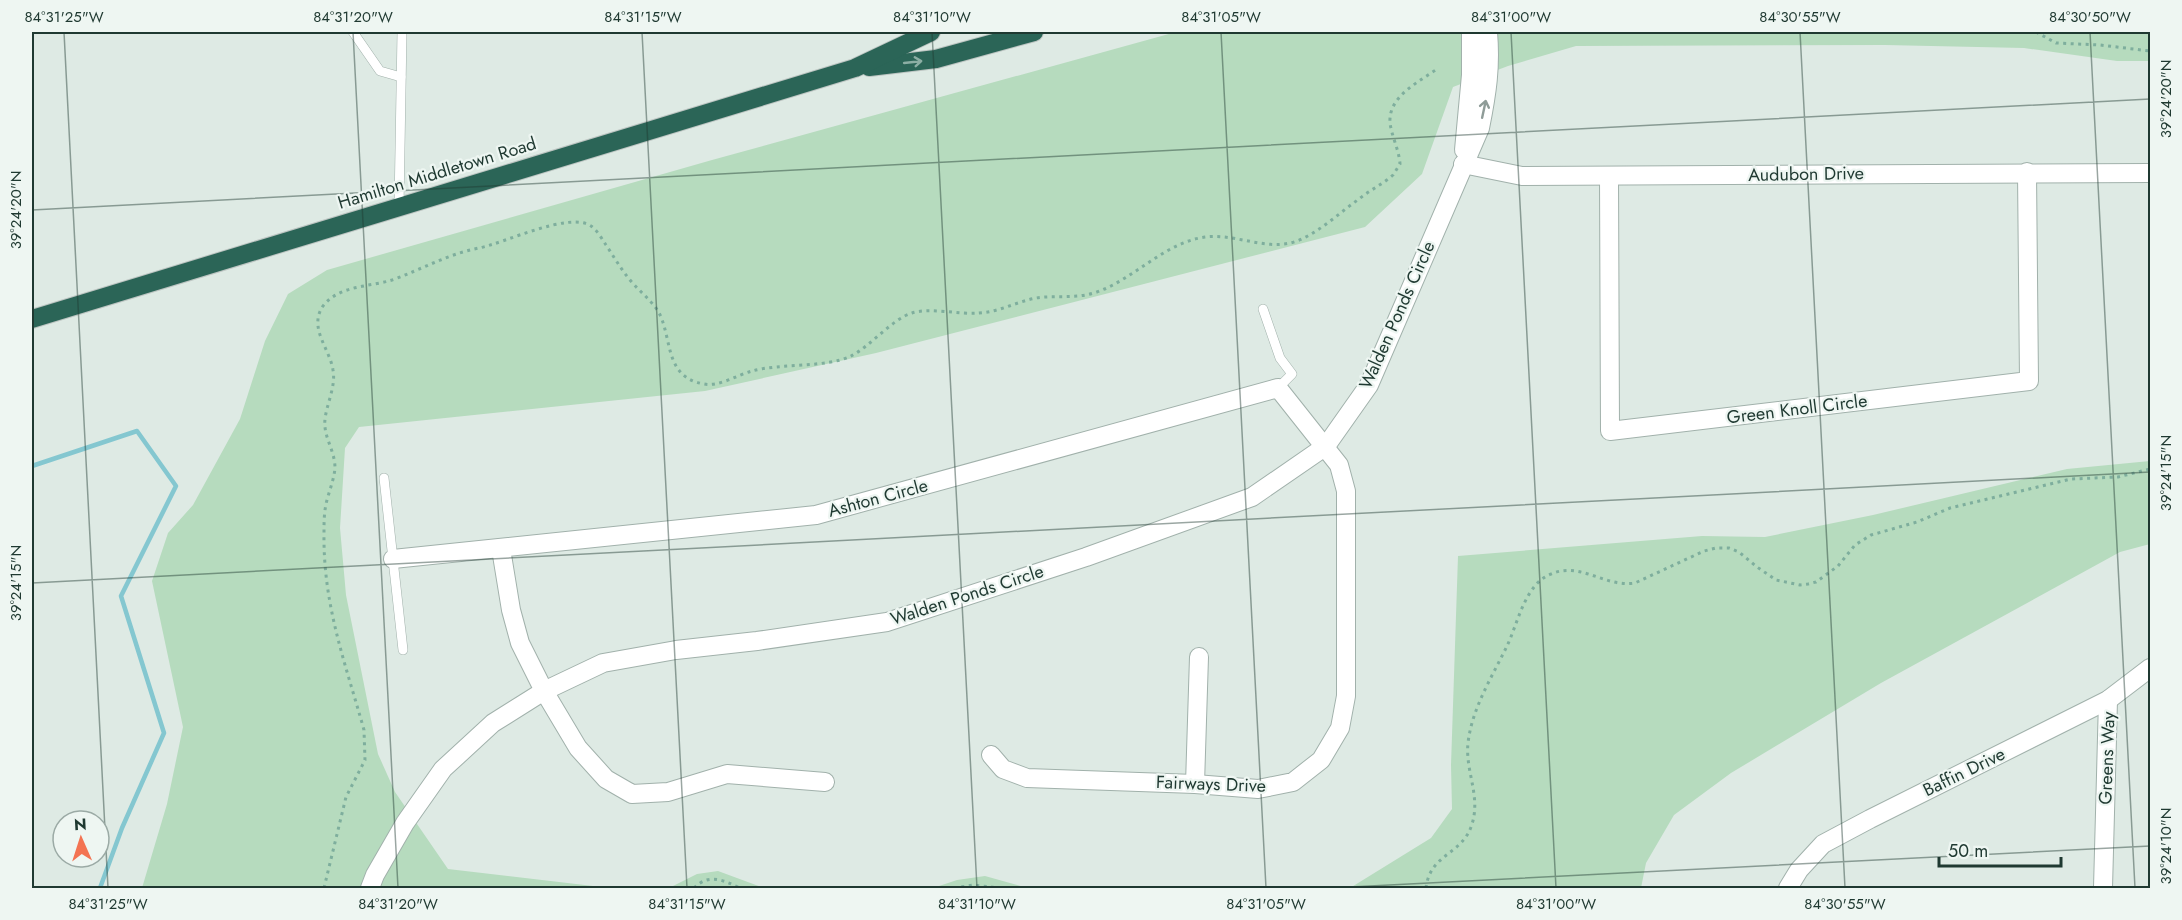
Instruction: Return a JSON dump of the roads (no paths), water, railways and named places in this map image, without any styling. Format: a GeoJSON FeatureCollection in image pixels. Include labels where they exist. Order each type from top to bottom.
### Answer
{"type":"FeatureCollection","features":[{"type":"Feature","properties":{"kind":"highway","name":"Hamilton Middletown Road"},"geometry":{"type":"LineString","coordinates":[[32,319],[855,68],[931,32]]}},
{"type":"Feature","properties":{"kind":"highway","name":"Hamilton Middletown Road"},"geometry":{"type":"LineString","coordinates":[[855,68],[936,59],[1034,32]]}},
{"type":"Feature","properties":{"kind":"street","name":"Walden Ponds Circle"},"geometry":{"type":"LineString","coordinates":[[1463,164],[1471,75],[1471,32]]}},
{"type":"Feature","properties":{"kind":"street","name":"Walden Ponds Circle"},"geometry":{"type":"LineString","coordinates":[[370,888],[405,823],[442,769],[493,723],[544,691],[603,663],[676,650],[887,622],[1086,557],[1252,497],[1326,446],[1369,385],[1480,128],[1487,94],[1490,61],[1488,32]]}},
{"type":"Feature","properties":{"kind":"street","name":"Audubon Drive"},"geometry":{"type":"LineString","coordinates":[[1463,164],[1522,176],[2151,173]]}},
{"type":"Feature","properties":{"kind":"street","name":"Green Knoll Circle"},"geometry":{"type":"LineString","coordinates":[[1609,176],[1610,431],[2029,381],[2027,172]]}},
{"type":"Feature","properties":{"kind":"street"},"geometry":{"type":"LineString","coordinates":[[1278,388],[1326,446]]}},
{"type":"Feature","properties":{"kind":"street","name":"Ashton Circle"},"geometry":{"type":"LineString","coordinates":[[393,559],[816,515],[1278,388]]}},
{"type":"Feature","properties":{"kind":"street","name":"Fairways Drive"},"geometry":{"type":"LineString","coordinates":[[991,755],[1003,769],[1027,778],[1195,784],[1258,789],[1293,782],[1321,759],[1341,728],[1346,696],[1346,491],[1339,465],[1326,446]]}},
{"type":"Feature","properties":{"kind":"street"},"geometry":{"type":"LineString","coordinates":[[501,549],[520,643],[544,691],[578,748],[606,779],[632,794],[668,792],[728,774],[825,782]]}},
{"type":"Feature","properties":{"kind":"street"},"geometry":{"type":"LineString","coordinates":[[1195,784],[1199,657]]}},
{"type":"Feature","properties":{"kind":"street","name":"Baffin Drive"},"geometry":{"type":"LineString","coordinates":[[1788,888],[1799,870],[1823,844],[2108,700],[2151,668]]}},
{"type":"Feature","properties":{"kind":"street","name":"Greens Way"},"geometry":{"type":"LineString","coordinates":[[2103,888],[2108,700]]}},
{"type":"Feature","properties":{"kind":"lane"},"geometry":{"type":"LineString","coordinates":[[353,32],[380,71],[401,77]]}},
{"type":"Feature","properties":{"kind":"lane"},"geometry":{"type":"LineString","coordinates":[[399,206],[402,32]]}},
{"type":"Feature","properties":{"kind":"lane"},"geometry":{"type":"LineString","coordinates":[[1263,309],[1280,358],[1292,374],[1278,388]]}},
{"type":"Feature","properties":{"kind":"lane"},"geometry":{"type":"LineString","coordinates":[[384,478],[402,650]]}},
{"type":"Feature","properties":{"kind":"waterway"},"geometry":{"type":"LineString","coordinates":[[32,466],[137,431],[176,486],[121,596],[164,733],[122,828],[100,888]]}}]}
